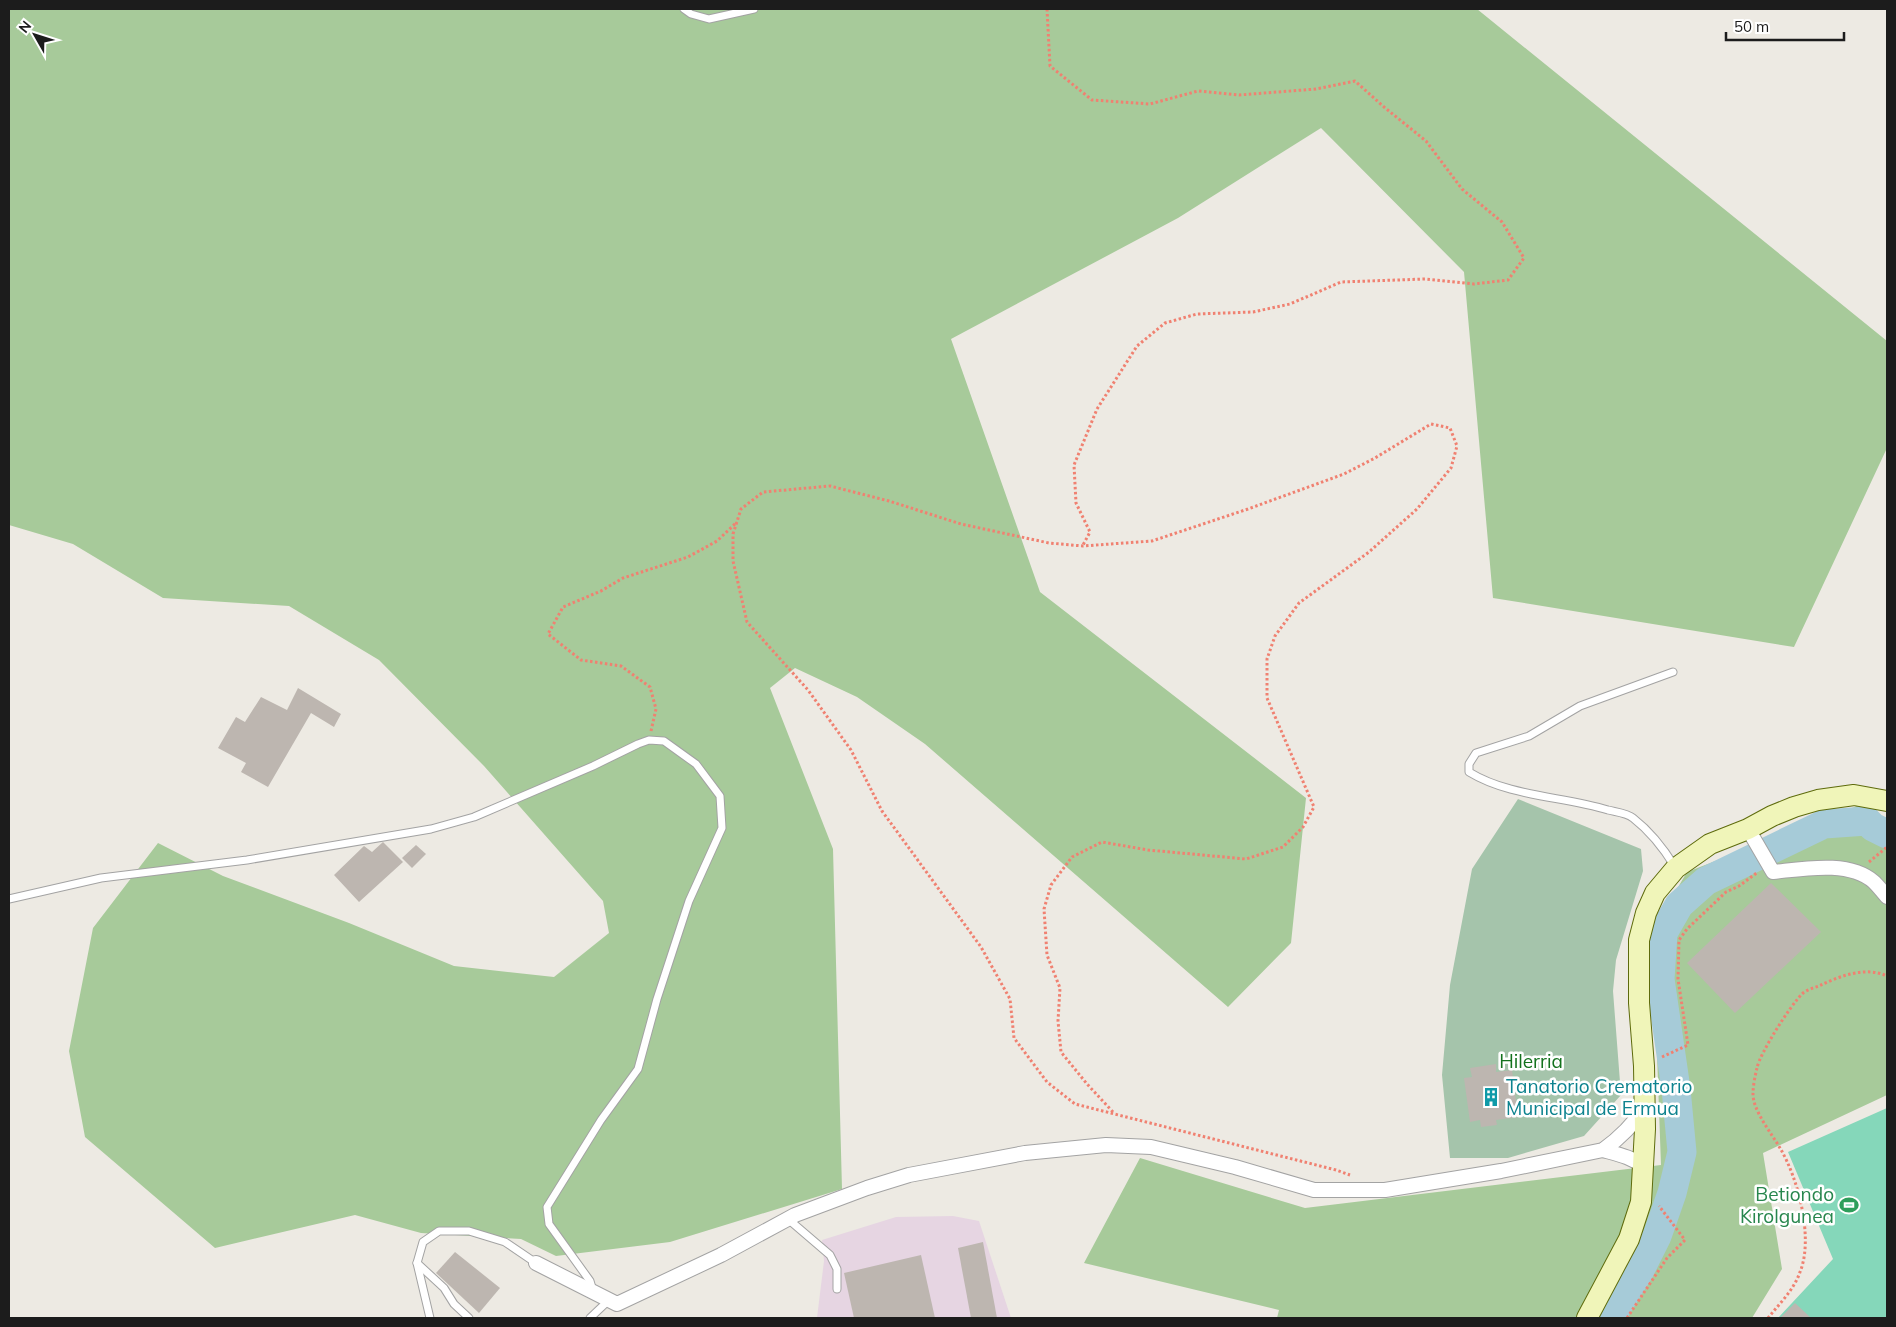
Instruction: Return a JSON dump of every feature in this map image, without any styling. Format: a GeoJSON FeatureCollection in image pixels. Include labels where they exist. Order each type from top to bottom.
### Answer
{"type":"FeatureCollection","features":[{"type":"Feature","properties":{"kind":"main road"},"geometry":{"type":"LineString","coordinates":[[1587,1318],[1632,1232],[1641,1202],[1644,1168],[1645,1108],[1639,1003],[1639,940],[1646,913],[1655,893],[1676,868],[1710,844],[1752,836],[1772,816],[1818,800],[1854,795],[1887,801]]}},
{"type":"Feature","properties":{"kind":"street"},"geometry":{"type":"LineString","coordinates":[[1752,836],[1773,872],[1819,868],[1840,869],[1864,875],[1874,882],[1887,897]]}},
{"type":"Feature","properties":{"kind":"street"},"geometry":{"type":"LineString","coordinates":[[536,1263],[617,1304],[721,1255],[788,1219],[867,1188],[910,1176],[1024,1153],[1097,1146],[1151,1146],[1235,1167],[1314,1190],[1385,1190],[1501,1172],[1602,1150],[1632,1126],[1645,1108]]}},
{"type":"Feature","properties":{"kind":"street"},"geometry":{"type":"LineString","coordinates":[[1602,1150],[1628,1157],[1644,1168]]}},
{"type":"Feature","properties":{"kind":"lane"},"geometry":{"type":"LineString","coordinates":[[684,9],[691,14],[709,20],[754,9]]}},
{"type":"Feature","properties":{"kind":"lane"},"geometry":{"type":"LineString","coordinates":[[1673,672],[1580,706],[1529,736],[1476,754],[1469,764],[1469,772],[1481,780],[1522,791],[1587,803],[1632,817],[1662,846],[1676,868]]}},
{"type":"Feature","properties":{"kind":"lane"},"geometry":{"type":"LineString","coordinates":[[9,899],[101,878],[247,860],[431,829],[474,817],[593,766],[638,744],[649,740],[664,741],[696,764],[720,796],[722,828],[689,901],[657,999],[638,1069],[601,1120],[547,1207],[549,1224],[590,1281],[593,1292]]}},
{"type":"Feature","properties":{"kind":"lane"},"geometry":{"type":"LineString","coordinates":[[788,1219],[830,1255],[837,1269],[837,1289]]}},
{"type":"Feature","properties":{"kind":"lane"},"geometry":{"type":"LineString","coordinates":[[430,1318],[417,1264],[423,1242],[439,1231],[469,1231],[505,1242],[536,1263]]}},
{"type":"Feature","properties":{"kind":"lane"},"geometry":{"type":"LineString","coordinates":[[417,1264],[444,1288],[454,1304],[469,1318]]}},
{"type":"Feature","properties":{"kind":"lane"},"geometry":{"type":"LineString","coordinates":[[590,1318],[609,1300]]}},
{"type":"Feature","properties":{"kind":"path"},"geometry":{"type":"LineString","coordinates":[[1047,9],[1050,66],[1092,100],[1150,104],[1198,91],[1239,95],[1316,89],[1355,81],[1384,108],[1426,142],[1462,189],[1502,222],[1524,258],[1508,280],[1474,284],[1425,279],[1341,282],[1290,304],[1253,312],[1197,314],[1165,323],[1137,346],[1097,409],[1074,465],[1076,503],[1090,532],[1083,546]]}},
{"type":"Feature","properties":{"kind":"path"},"geometry":{"type":"LineString","coordinates":[[1113,1112],[1086,1084],[1061,1052],[1058,1021],[1060,988],[1047,955],[1044,909],[1050,885],[1072,857],[1102,842],[1148,850],[1246,859],[1283,847],[1303,827],[1314,807],[1267,698],[1267,659],[1275,636],[1299,603],[1369,552],[1417,509],[1451,468],[1457,446],[1450,428],[1431,424],[1375,458],[1344,474],[1152,541],[1083,546],[1049,544],[961,524],[889,501],[830,486],[763,492],[741,509],[733,534],[733,562],[747,622],[808,690],[819,705],[851,750],[882,811],[981,947],[1010,999],[1014,1038],[1047,1082],[1075,1104],[1113,1112],[1336,1170],[1352,1177]]}},
{"type":"Feature","properties":{"kind":"path"},"geometry":{"type":"LineString","coordinates":[[649,740],[656,709],[650,687],[620,666],[581,660],[548,634],[563,607],[601,591],[623,578],[688,557],[717,540],[738,522]]}},
{"type":"Feature","properties":{"kind":"path"},"geometry":{"type":"LineString","coordinates":[[1867,864],[1887,847]]}},
{"type":"Feature","properties":{"kind":"path"},"geometry":{"type":"LineString","coordinates":[[1662,1056],[1688,1045],[1678,979],[1679,940],[1726,892],[1739,886],[1768,864]]}},
{"type":"Feature","properties":{"kind":"path"},"geometry":{"type":"LineString","coordinates":[[1768,1318],[1791,1289],[1801,1272],[1804,1255],[1804,1229],[1801,1202],[1794,1178],[1781,1150],[1762,1118],[1753,1096],[1757,1067],[1788,1010],[1803,993],[1828,981],[1856,972],[1878,972],[1887,976]]}},
{"type":"Feature","properties":{"kind":"path"},"geometry":{"type":"LineString","coordinates":[[1627,1318],[1667,1258],[1685,1240],[1659,1207]]}},
{"type":"Feature","properties":{"kind":"shaded area"},"geometry":{"type":"Polygon","coordinates":[[[953,1216],[979,1221],[1011,1318],[817,1318],[824,1261],[822,1240],[896,1217],[953,1216]]]}},
{"type":"Feature","properties":{"kind":"green space"},"geometry":{"type":"Polygon","coordinates":[[[9,9],[1477,9],[1887,341],[1887,448],[1794,647],[1493,598],[1464,272],[1321,128],[1178,218],[951,339],[1040,592],[1306,798],[1291,943],[1228,1007],[925,744],[857,697],[795,668],[770,688],[833,849],[842,1189],[670,1242],[556,1256],[521,1239],[421,1233],[355,1215],[215,1248],[85,1137],[69,1051],[93,928],[158,843],[223,876],[349,923],[454,966],[554,977],[609,933],[603,901],[484,766],[379,660],[289,606],[163,598],[73,544],[9,525],[9,9]]]}},
{"type":"Feature","properties":{"kind":"green space","name":"Hilerria"},"geometry":{"type":"Polygon","coordinates":[[[1518,799],[1641,849],[1643,871],[1616,960],[1613,991],[1621,1095],[1584,1136],[1508,1158],[1450,1158],[1442,1075],[1450,985],[1472,869],[1518,799]]]}},
{"type":"Feature","properties":{"kind":"green space"},"geometry":{"type":"Polygon","coordinates":[[[1857,806],[1887,820],[1887,1095],[1763,1153],[1782,1269],[1752,1318],[1277,1318],[1279,1310],[1084,1263],[1140,1158],[1305,1208],[1661,1165],[1651,933],[1687,872],[1857,806]]]}},
{"type":"Feature","properties":{"kind":"green space","name":"Betiondo Kirolgunea"},"geometry":{"type":"Polygon","coordinates":[[[1887,1108],[1887,1318],[1778,1318],[1833,1259],[1788,1152],[1887,1108]]]}},
{"type":"Feature","properties":{"kind":"building"},"geometry":{"type":"Polygon","coordinates":[[[298,688],[341,714],[334,727],[311,713],[268,787],[241,772],[246,763],[218,748],[236,717],[245,722],[261,697],[287,710],[298,688]]]}},
{"type":"Feature","properties":{"kind":"building"},"geometry":{"type":"Polygon","coordinates":[[[383,842],[403,862],[359,902],[334,875],[364,846],[372,852],[383,842]]]}},
{"type":"Feature","properties":{"kind":"building"},"geometry":{"type":"Polygon","coordinates":[[[416,845],[426,854],[412,868],[402,858],[416,845]]]}},
{"type":"Feature","properties":{"kind":"building"},"geometry":{"type":"Polygon","coordinates":[[[1771,883],[1821,932],[1735,1013],[1687,963],[1771,883]]]}},
{"type":"Feature","properties":{"kind":"building","name":"Tanatorio Crematorio Municipal de Ermua"},"geometry":{"type":"Polygon","coordinates":[[[1496,1064],[1496,1072],[1512,1070],[1518,1117],[1496,1120],[1497,1125],[1481,1127],[1480,1120],[1470,1122],[1464,1078],[1472,1077],[1470,1068],[1496,1064]]]}},
{"type":"Feature","properties":{"kind":"building"},"geometry":{"type":"Polygon","coordinates":[[[983,1242],[997,1318],[971,1318],[958,1248],[983,1242]]]}},
{"type":"Feature","properties":{"kind":"building"},"geometry":{"type":"Polygon","coordinates":[[[455,1252],[500,1288],[479,1313],[436,1273],[455,1252]]]}},
{"type":"Feature","properties":{"kind":"building"},"geometry":{"type":"Polygon","coordinates":[[[921,1255],[935,1318],[854,1318],[844,1273],[921,1255]]]}},
{"type":"Feature","properties":{"kind":"building"},"geometry":{"type":"Polygon","coordinates":[[[1795,1303],[1811,1318],[1780,1318],[1795,1303]]]}},
{"type":"Feature","properties":{"kind":"waterway"},"geometry":{"type":"LineString","coordinates":[[1610,1318],[1640,1270],[1657,1236],[1672,1193],[1682,1152],[1676,1089],[1660,979],[1663,933],[1679,905],[1706,881],[1824,824],[1867,821],[1873,827],[1887,834]]}},
{"type":"Feature","properties":{"kind":"place","name":"Tanatorio Crematorio Municipal de Ermua"},"geometry":{"type":"Point","coordinates":[1491,1097]}},
{"type":"Feature","properties":{"kind":"place","name":"Betiondo Kirolgunea"},"geometry":{"type":"Point","coordinates":[1849,1205]}}]}
